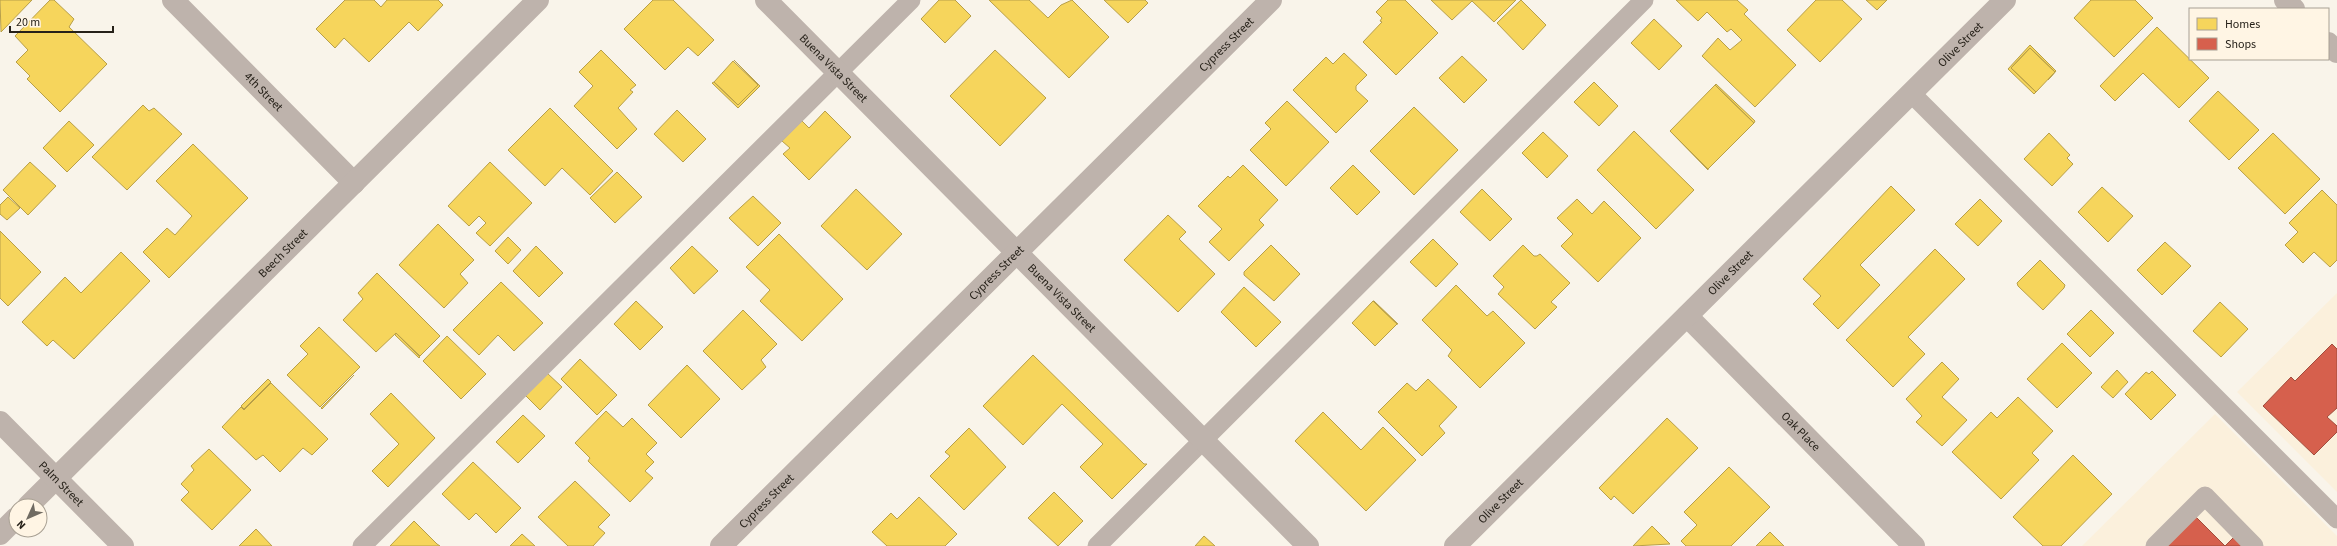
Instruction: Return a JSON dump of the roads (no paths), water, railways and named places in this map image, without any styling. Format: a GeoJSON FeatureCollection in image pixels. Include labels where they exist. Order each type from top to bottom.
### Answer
{"type":"FeatureCollection","features":[{"type":"Feature","properties":{"kind":"street","name":"4th Street"},"geometry":{"type":"LineString","coordinates":[[173,0],[354,183]]}},
{"type":"Feature","properties":{"kind":"street","name":"Beech Street"},"geometry":{"type":"LineString","coordinates":[[36,498],[538,0]]}},
{"type":"Feature","properties":{"kind":"street","name":"Buena Vista Street"},"geometry":{"type":"LineString","coordinates":[[766,0],[1308,546]]}},
{"type":"Feature","properties":{"kind":"street","name":"Cypress Street"},"geometry":{"type":"LineString","coordinates":[[721,546],[1271,0]]}},
{"type":"Feature","properties":{"kind":"street","name":"Olive Street"},"geometry":{"type":"LineString","coordinates":[[1466,542],[1687,316],[2005,0]]}},
{"type":"Feature","properties":{"kind":"street"},"geometry":{"type":"LineString","coordinates":[[2286,0],[2293,8]]}},
{"type":"Feature","properties":{"kind":"street","name":"Oak Place"},"geometry":{"type":"LineString","coordinates":[[1687,316],[1914,546]]}},
{"type":"Feature","properties":{"kind":"street","name":"Palm Street"},"geometry":{"type":"LineString","coordinates":[[0,422],[123,546]]}},
{"type":"Feature","properties":{"kind":"street"},"geometry":{"type":"LineString","coordinates":[[0,534],[8,526]]}},
{"type":"Feature","properties":{"kind":"lane"},"geometry":{"type":"LineString","coordinates":[[362,546],[911,0]]}},
{"type":"Feature","properties":{"kind":"lane"},"geometry":{"type":"LineString","coordinates":[[1096,546],[1644,0]]}},
{"type":"Feature","properties":{"kind":"lane"},"geometry":{"type":"LineString","coordinates":[[1911,93],[2337,519]]}},
{"type":"Feature","properties":{"kind":"lane"},"geometry":{"type":"LineString","coordinates":[[2155,546],[2205,496],[2254,546]]}}]}
